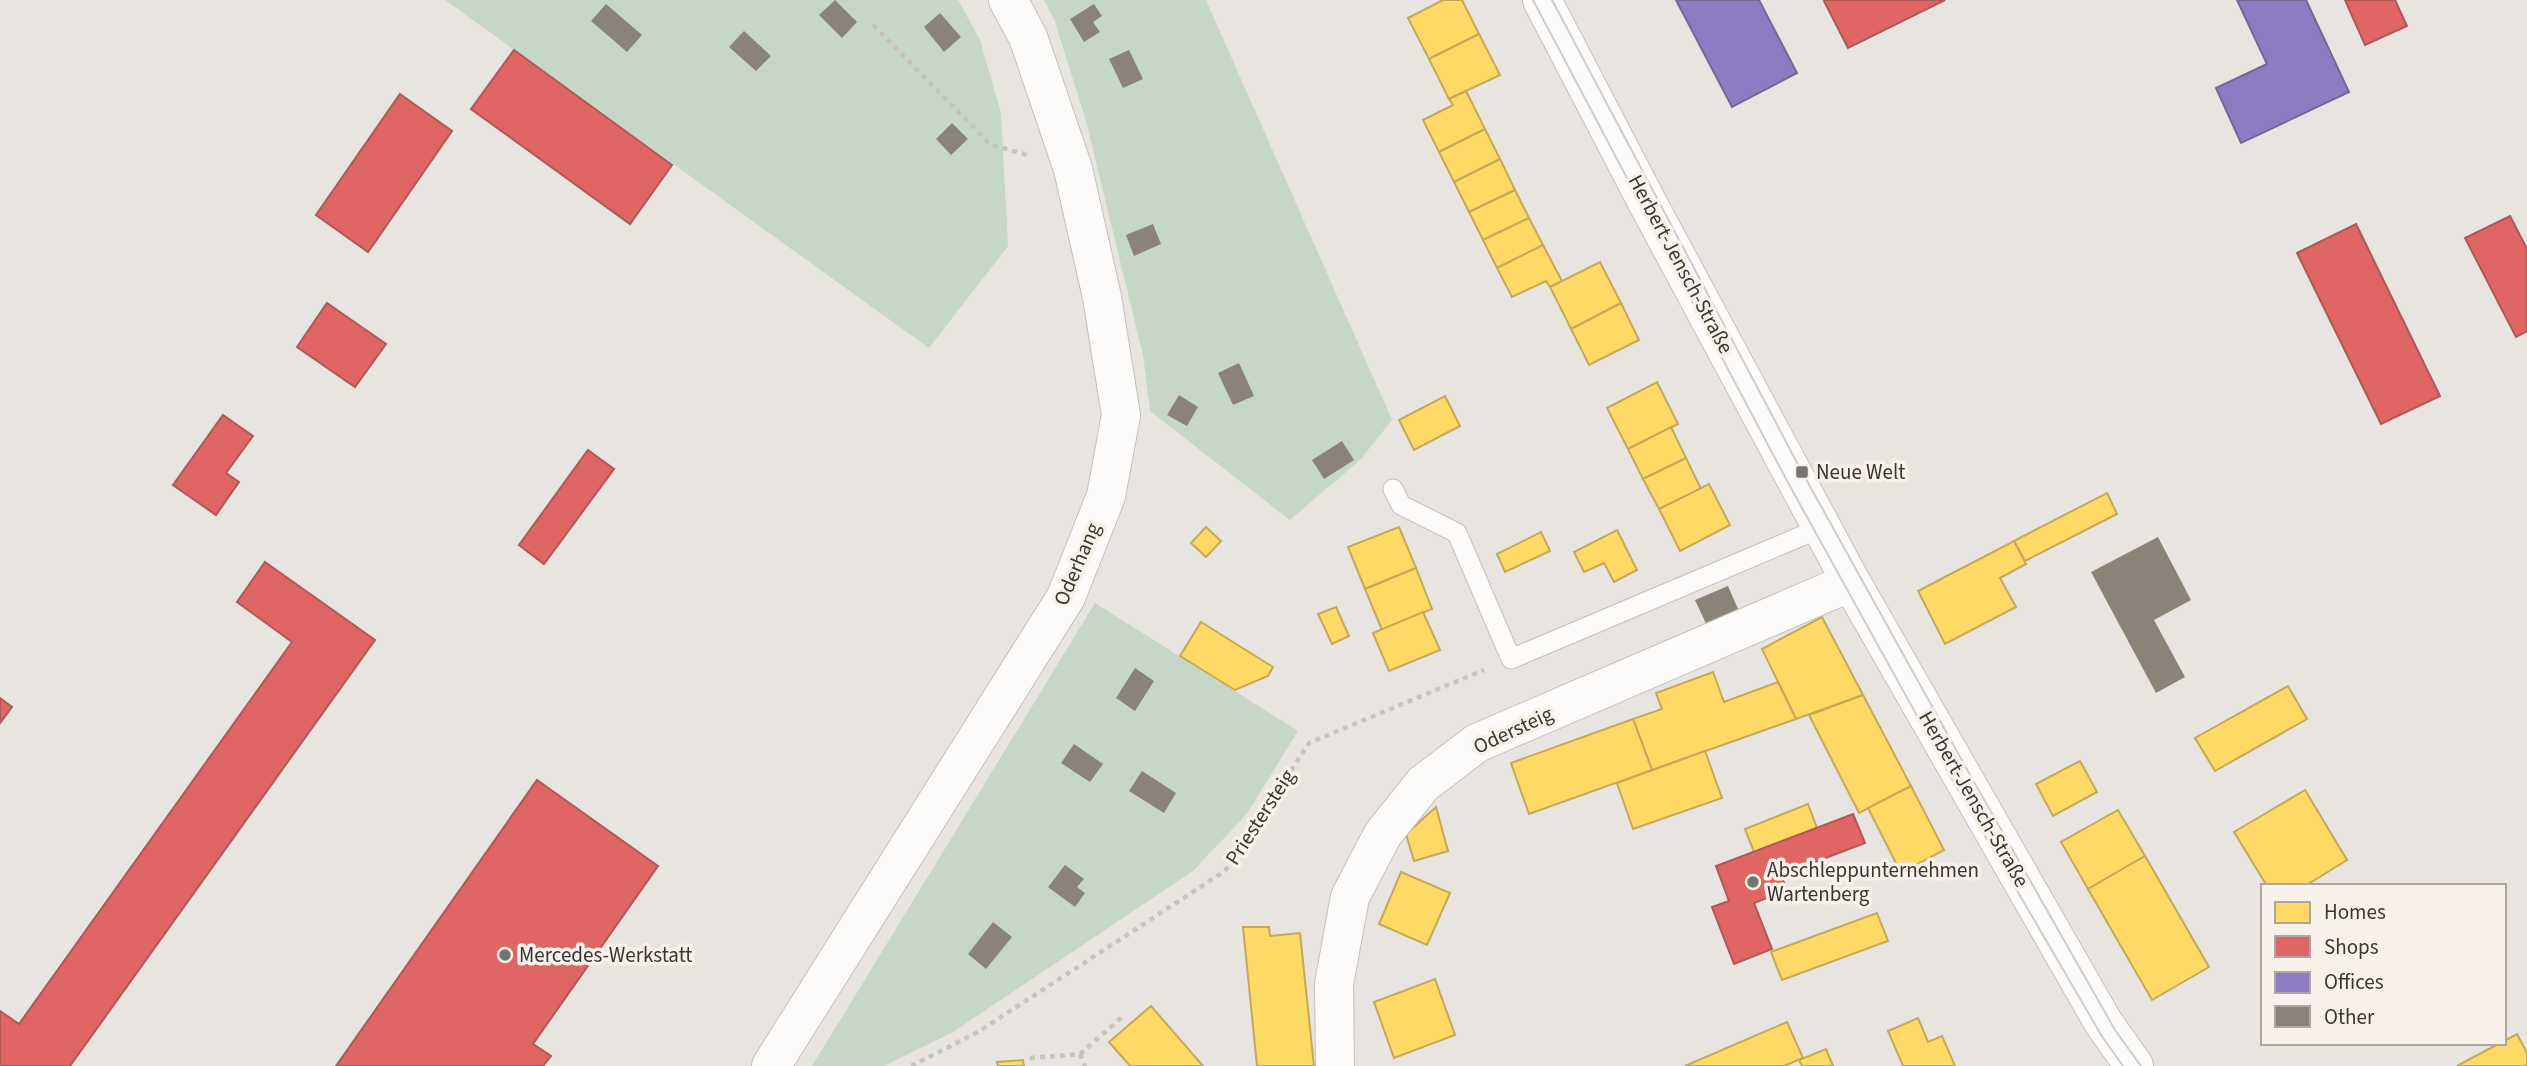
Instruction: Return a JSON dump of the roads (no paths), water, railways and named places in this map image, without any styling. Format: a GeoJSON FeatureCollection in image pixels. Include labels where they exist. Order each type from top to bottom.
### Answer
{"type":"FeatureCollection","features":[{"type":"Feature","properties":{"kind":"street","name":"Oderhang"},"geometry":{"type":"LineString","coordinates":[[771,1066],[1066,597],[1106,496],[1121,415],[1102,297],[1073,169],[1028,37],[1008,0]]}},
{"type":"Feature","properties":{"kind":"street","name":"Herbert-Jensch-Straße"},"geometry":{"type":"LineString","coordinates":[[1542,0],[1851,582],[2103,1022],[2134,1066]]}},
{"type":"Feature","properties":{"kind":"street","name":"Odersteig"},"geometry":{"type":"LineString","coordinates":[[1335,1066],[1334,984],[1350,897],[1383,834],[1423,785],[1477,743],[1851,582]]}},
{"type":"Feature","properties":{"kind":"lane"},"geometry":{"type":"LineString","coordinates":[[1393,489],[1401,505],[1457,533],[1511,659],[1823,527]]}},
{"type":"Feature","properties":{"kind":"tram line"},"geometry":{"type":"LineString","coordinates":[[1533,0],[1786,479],[1953,781],[2103,1038],[2123,1066]]}},
{"type":"Feature","properties":{"kind":"tram line"},"geometry":{"type":"LineString","coordinates":[[1552,0],[1802,472],[2115,1030],[2141,1066]]}},
{"type":"Feature","properties":{"kind":"place","name":"Neue Welt"},"geometry":{"type":"Point","coordinates":[1802,472]}},
{"type":"Feature","properties":{"kind":"place","name":"Abschleppunternehmen Wartenberg"},"geometry":{"type":"Point","coordinates":[1753,882]}},
{"type":"Feature","properties":{"kind":"place","name":"Mercedes-Werkstatt"},"geometry":{"type":"Point","coordinates":[505,955]}}]}
